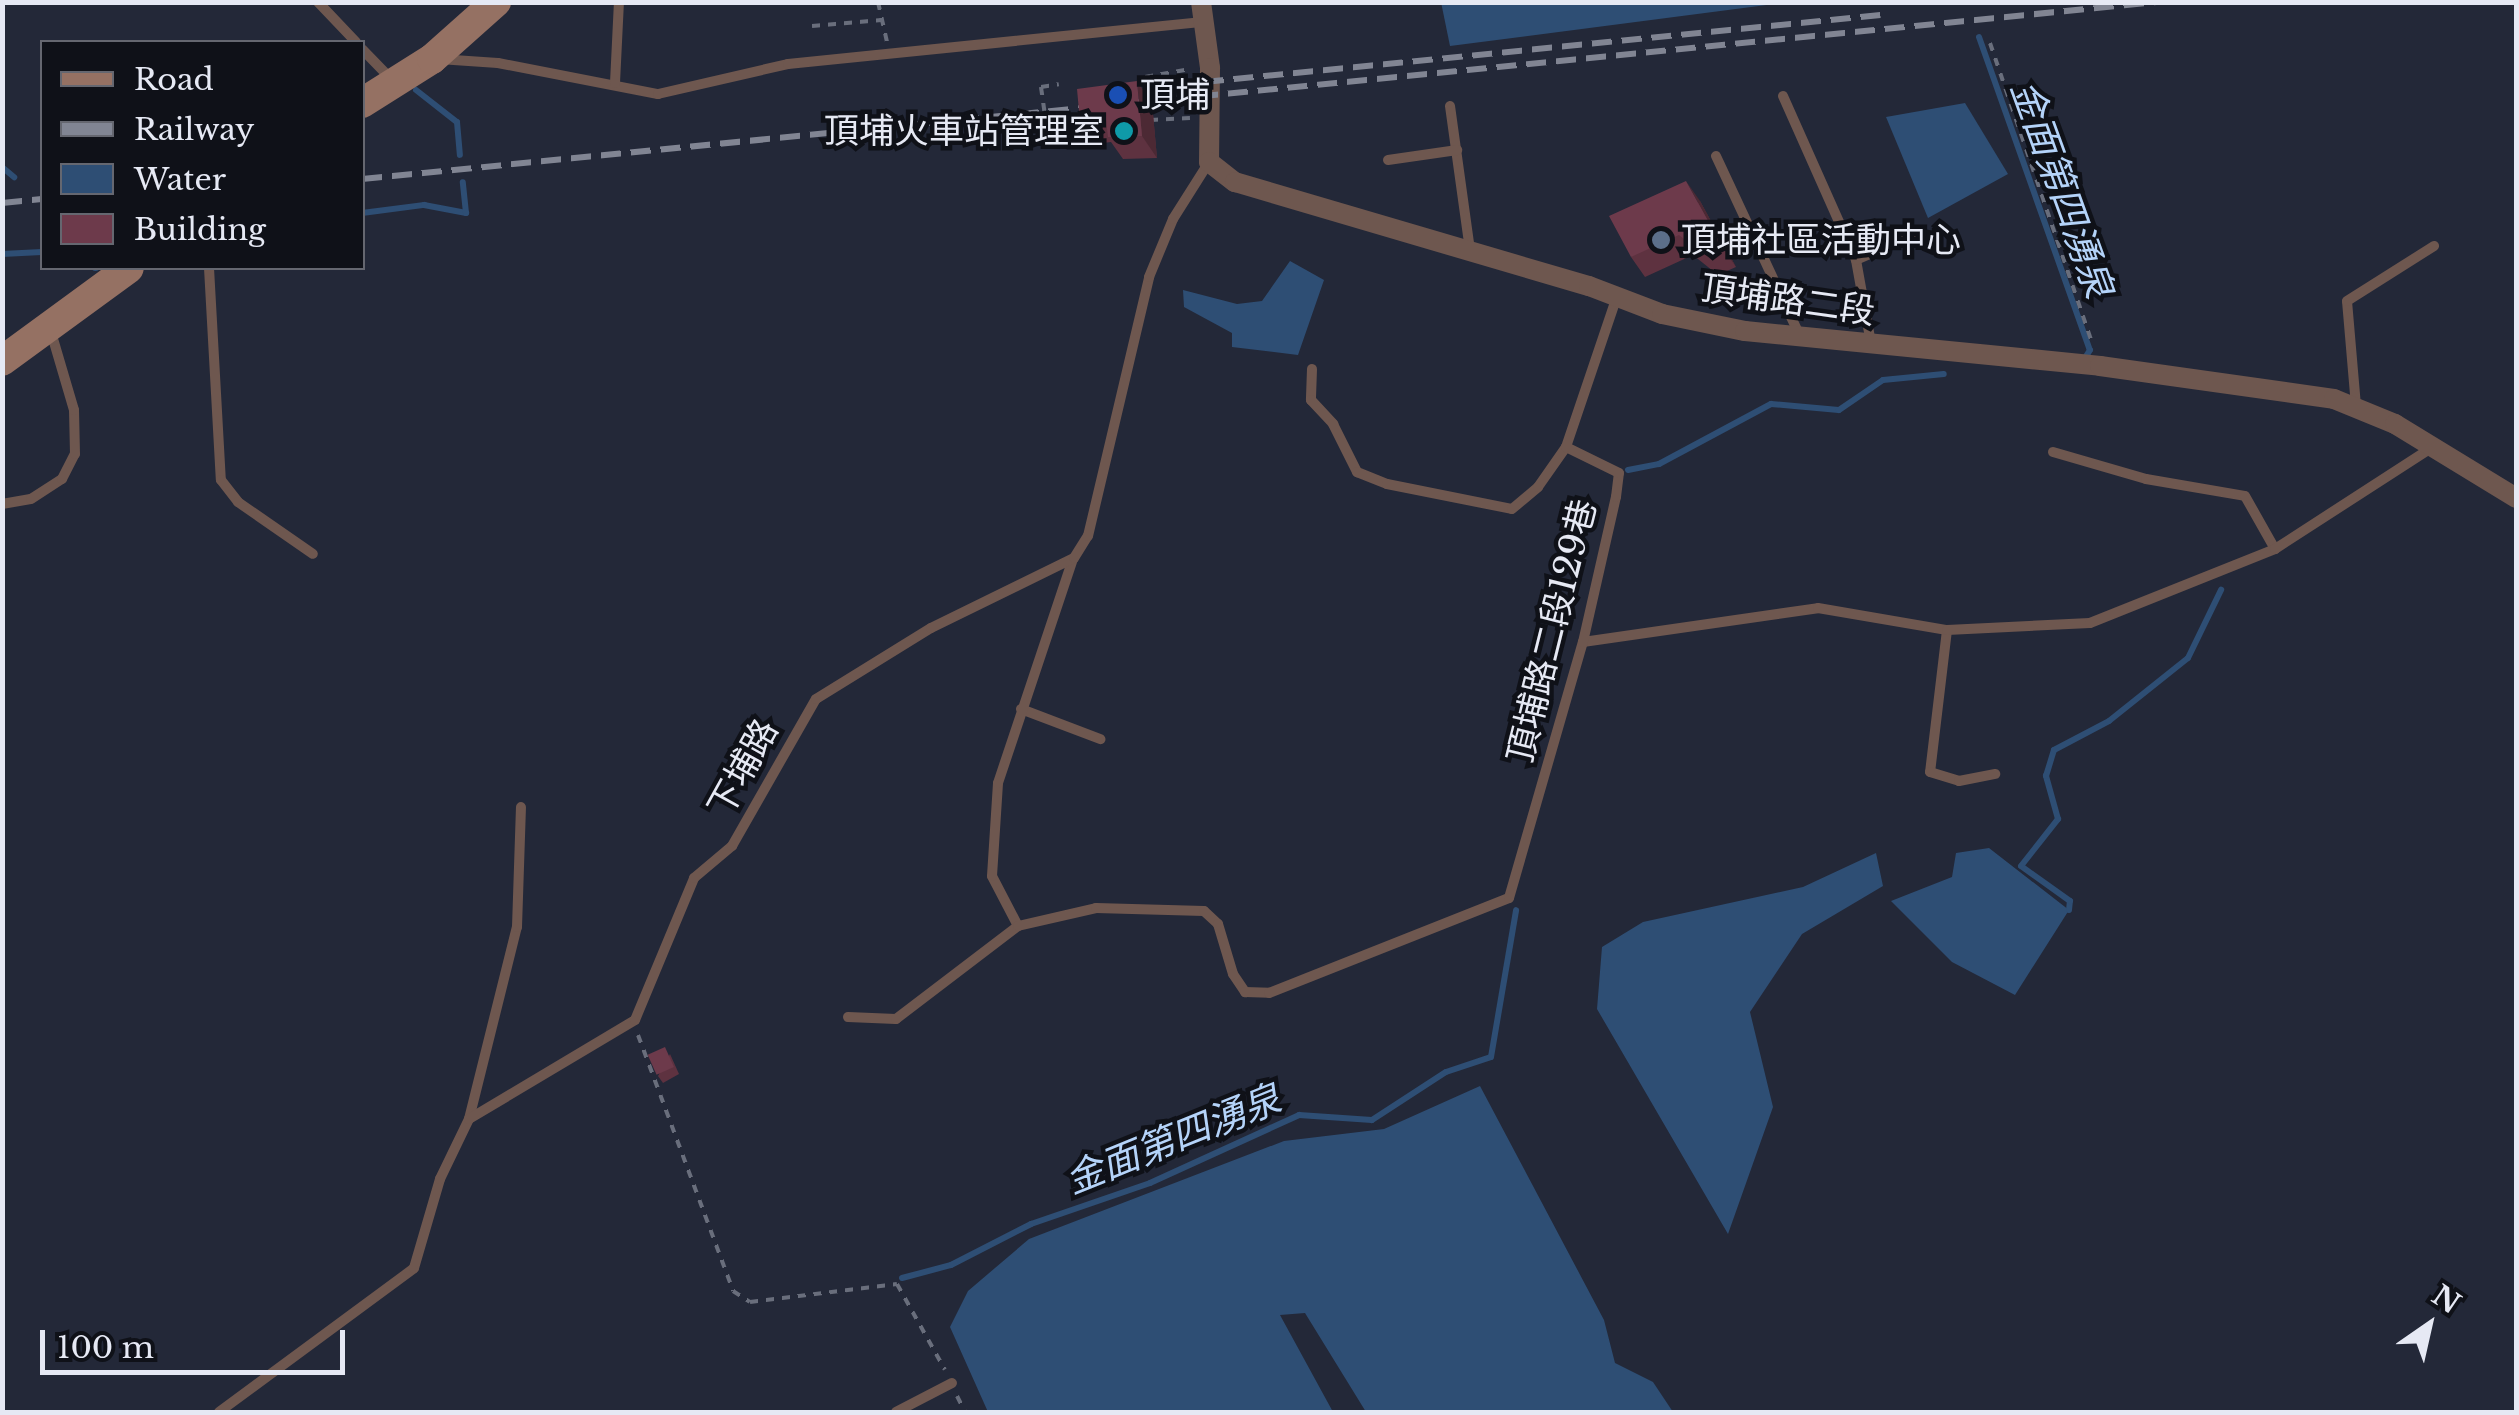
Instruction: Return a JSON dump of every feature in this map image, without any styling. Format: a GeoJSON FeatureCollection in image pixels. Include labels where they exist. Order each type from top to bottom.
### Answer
{"type":"FeatureCollection","features":[{"type":"Feature","properties":{"kind":"main road"},"geometry":{"type":"LineString","coordinates":[[365,101],[432,59],[496,2]]}},
{"type":"Feature","properties":{"kind":"main road"},"geometry":{"type":"LineString","coordinates":[[2,361],[125,270]]}},
{"type":"Feature","properties":{"kind":"street"},"geometry":{"type":"LineString","coordinates":[[1202,12],[1210,68],[1209,162]]}},
{"type":"Feature","properties":{"kind":"street","name":"頂埔路二段"},"geometry":{"type":"LineString","coordinates":[[1209,162],[1234,182],[1618,295],[1662,314],[1803,341],[2100,366],[2334,398],[2432,448],[2516,498]]}},
{"type":"Feature","properties":{"kind":"lane"},"geometry":{"type":"LineString","coordinates":[[318,2],[354,40]]}},
{"type":"Feature","properties":{"kind":"lane"},"geometry":{"type":"LineString","coordinates":[[614,84],[619,2]]}},
{"type":"Feature","properties":{"kind":"lane"},"geometry":{"type":"LineString","coordinates":[[432,59],[614,84],[658,94],[733,73],[1202,12]]}},
{"type":"Feature","properties":{"kind":"lane"},"geometry":{"type":"LineString","coordinates":[[365,52],[394,83]]}},
{"type":"Feature","properties":{"kind":"lane"},"geometry":{"type":"LineString","coordinates":[[1783,96],[1856,260],[1871,344]]}},
{"type":"Feature","properties":{"kind":"lane"},"geometry":{"type":"LineString","coordinates":[[1450,106],[1470,251]]}},
{"type":"Feature","properties":{"kind":"lane"},"geometry":{"type":"LineString","coordinates":[[1388,160],[1457,150]]}},
{"type":"Feature","properties":{"kind":"lane"},"geometry":{"type":"LineString","coordinates":[[1716,156],[1803,341]]}},
{"type":"Feature","properties":{"kind":"lane"},"geometry":{"type":"LineString","coordinates":[[848,1017],[896,1019],[1018,926],[992,876],[998,783],[1074,558],[1088,536],[1149,277],[1173,218],[1209,162]]}},
{"type":"Feature","properties":{"kind":"lane"},"geometry":{"type":"LineString","coordinates":[[1856,260],[1920,232]]}},
{"type":"Feature","properties":{"kind":"lane"},"geometry":{"type":"LineString","coordinates":[[2356,407],[2347,301],[2434,246]]}},
{"type":"Feature","properties":{"kind":"lane"},"geometry":{"type":"LineString","coordinates":[[209,270],[221,480],[238,502],[313,554]]}},
{"type":"Feature","properties":{"kind":"lane","name":"頂埔路二段129巷"},"geometry":{"type":"LineString","coordinates":[[1018,926],[1096,908],[1204,910],[1218,924],[1233,974],[1245,992],[1268,993],[1509,898],[1584,642],[1619,473],[1566,447],[1618,295]]}},
{"type":"Feature","properties":{"kind":"lane"},"geometry":{"type":"LineString","coordinates":[[2,504],[31,499],[62,480],[75,454],[74,410],[50,326]]}},
{"type":"Feature","properties":{"kind":"lane"},"geometry":{"type":"LineString","coordinates":[[1312,369],[1311,400],[1334,424],[1357,472],[1387,484],[1512,510],[1538,488],[1566,447]]}},
{"type":"Feature","properties":{"kind":"lane"},"geometry":{"type":"LineString","coordinates":[[1584,642],[1818,608],[1947,630],[2090,623],[2276,549],[2432,448]]}},
{"type":"Feature","properties":{"kind":"lane"},"geometry":{"type":"LineString","coordinates":[[2053,452],[2146,479],[2245,496],[2276,549]]}},
{"type":"Feature","properties":{"kind":"lane","name":"下埔路"},"geometry":{"type":"LineString","coordinates":[[635,1020],[694,878],[732,846],[816,699],[931,628],[1074,558]]}},
{"type":"Feature","properties":{"kind":"lane"},"geometry":{"type":"LineString","coordinates":[[1947,630],[1930,772],[1959,781],[1996,774]]}},
{"type":"Feature","properties":{"kind":"lane"},"geometry":{"type":"LineString","coordinates":[[1021,709],[1100,740]]}},
{"type":"Feature","properties":{"kind":"lane"},"geometry":{"type":"LineString","coordinates":[[219,1412],[414,1268],[440,1178],[470,1119],[518,927],[521,807]]}},
{"type":"Feature","properties":{"kind":"lane"},"geometry":{"type":"LineString","coordinates":[[470,1119],[635,1020]]}},
{"type":"Feature","properties":{"kind":"lane"},"geometry":{"type":"LineString","coordinates":[[896,1412],[952,1382]]}},
{"type":"Feature","properties":{"kind":"path"},"geometry":{"type":"LineString","coordinates":[[878,2],[890,53]]}},
{"type":"Feature","properties":{"kind":"path"},"geometry":{"type":"LineString","coordinates":[[812,26],[882,20]]}},
{"type":"Feature","properties":{"kind":"path"},"geometry":{"type":"LineString","coordinates":[[1990,43],[2100,366]]}},
{"type":"Feature","properties":{"kind":"path"},"geometry":{"type":"LineString","coordinates":[[1145,78],[1210,68]]}},
{"type":"Feature","properties":{"kind":"path"},"geometry":{"type":"LineString","coordinates":[[1055,120],[1046,123],[1041,87],[1058,84]]}},
{"type":"Feature","properties":{"kind":"path"},"geometry":{"type":"LineString","coordinates":[[1145,115],[1145,120],[1210,116]]}},
{"type":"Feature","properties":{"kind":"path"},"geometry":{"type":"LineString","coordinates":[[635,1020],[733,1291],[750,1302],[897,1284],[965,1412]]}},
{"type":"Feature","properties":{"kind":"water"},"geometry":{"type":"Polygon","coordinates":[[[1441,2],[1782,2],[1782,3],[1450,46],[1441,2]]]}},
{"type":"Feature","properties":{"kind":"water"},"geometry":{"type":"Polygon","coordinates":[[[1965,103],[2008,174],[1928,218],[1886,117],[1965,103]]]}},
{"type":"Feature","properties":{"kind":"water"},"geometry":{"type":"Polygon","coordinates":[[[1290,261],[1324,280],[1298,355],[1232,347],[1232,333],[1184,307],[1183,290],[1237,304],[1262,301],[1290,261]]]}},
{"type":"Feature","properties":{"kind":"water"},"geometry":{"type":"Polygon","coordinates":[[[1989,848],[2069,910],[2015,995],[1952,962],[1891,901],[1952,877],[1956,853],[1989,848]]]}},
{"type":"Feature","properties":{"kind":"water"},"geometry":{"type":"Polygon","coordinates":[[[1876,853],[1883,886],[1802,934],[1750,1012],[1773,1107],[1728,1234],[1597,1009],[1602,947],[1643,922],[1803,887],[1876,853]]]}},
{"type":"Feature","properties":{"kind":"water"},"geometry":{"type":"Polygon","coordinates":[[[1480,1086],[1604,1320],[1615,1363],[1653,1382],[1673,1412],[1366,1412],[1305,1313],[1280,1315],[1333,1412],[988,1412],[950,1327],[968,1291],[1029,1239],[1284,1141],[1384,1129],[1480,1086]]]}},
{"type":"Feature","properties":{"kind":"building"},"geometry":{"type":"Polygon","coordinates":[[[1137,81],[1142,136],[1108,137],[1106,120],[1080,122],[1077,89],[1137,81]]]}},
{"type":"Feature","properties":{"kind":"building"},"geometry":{"type":"Polygon","coordinates":[[[1686,181],[1723,248],[1704,255],[1679,235],[1631,257],[1609,216],[1686,181]]]}},
{"type":"Feature","properties":{"kind":"building"},"geometry":{"type":"Polygon","coordinates":[[[665,1047],[674,1067],[657,1075],[648,1055],[665,1047]]]}},
{"type":"Feature","properties":{"kind":"waterway","name":"金面第四湧泉"},"geometry":{"type":"LineString","coordinates":[[1979,37],[2090,350],[2085,358]]}},
{"type":"Feature","properties":{"kind":"waterway"},"geometry":{"type":"LineString","coordinates":[[416,90],[457,122],[460,155]]}},
{"type":"Feature","properties":{"kind":"waterway"},"geometry":{"type":"LineString","coordinates":[[2,167],[14,177]]}},
{"type":"Feature","properties":{"kind":"waterway"},"geometry":{"type":"LineString","coordinates":[[365,213],[424,205],[466,213],[463,182]]}},
{"type":"Feature","properties":{"kind":"waterway"},"geometry":{"type":"LineString","coordinates":[[2,254],[40,252]]}},
{"type":"Feature","properties":{"kind":"waterway","name":"金面第四湧泉"},"geometry":{"type":"LineString","coordinates":[[1628,470],[1659,464],[1771,404],[1839,410],[1883,380],[1944,374]]}},
{"type":"Feature","properties":{"kind":"waterway"},"geometry":{"type":"LineString","coordinates":[[2069,910],[2070,901],[2021,866],[2058,819],[2046,776],[2054,750],[2109,721],[2188,658],[2221,590]]}},
{"type":"Feature","properties":{"kind":"waterway","name":"金面第四湧泉"},"geometry":{"type":"LineString","coordinates":[[902,1278],[951,1265],[1031,1224],[1150,1183],[1299,1115],[1372,1120],[1446,1072],[1491,1057],[1516,910]]}},
{"type":"Feature","properties":{"kind":"railway"},"geometry":{"type":"LineString","coordinates":[[365,179],[2156,2]]}},
{"type":"Feature","properties":{"kind":"railway"},"geometry":{"type":"LineString","coordinates":[[1144,88],[1880,15]]}},
{"type":"Feature","properties":{"kind":"railway"},"geometry":{"type":"LineString","coordinates":[[2,203],[40,199]]}},
{"type":"Feature","properties":{"kind":"place","name":"頂埔"},"geometry":{"type":"Point","coordinates":[1118,95]}},
{"type":"Feature","properties":{"kind":"place","name":"頂埔火車站管理室"},"geometry":{"type":"Point","coordinates":[1124,131]}},
{"type":"Feature","properties":{"kind":"place","name":"頂埔社區活動中心"},"geometry":{"type":"Point","coordinates":[1661,240]}}]}
